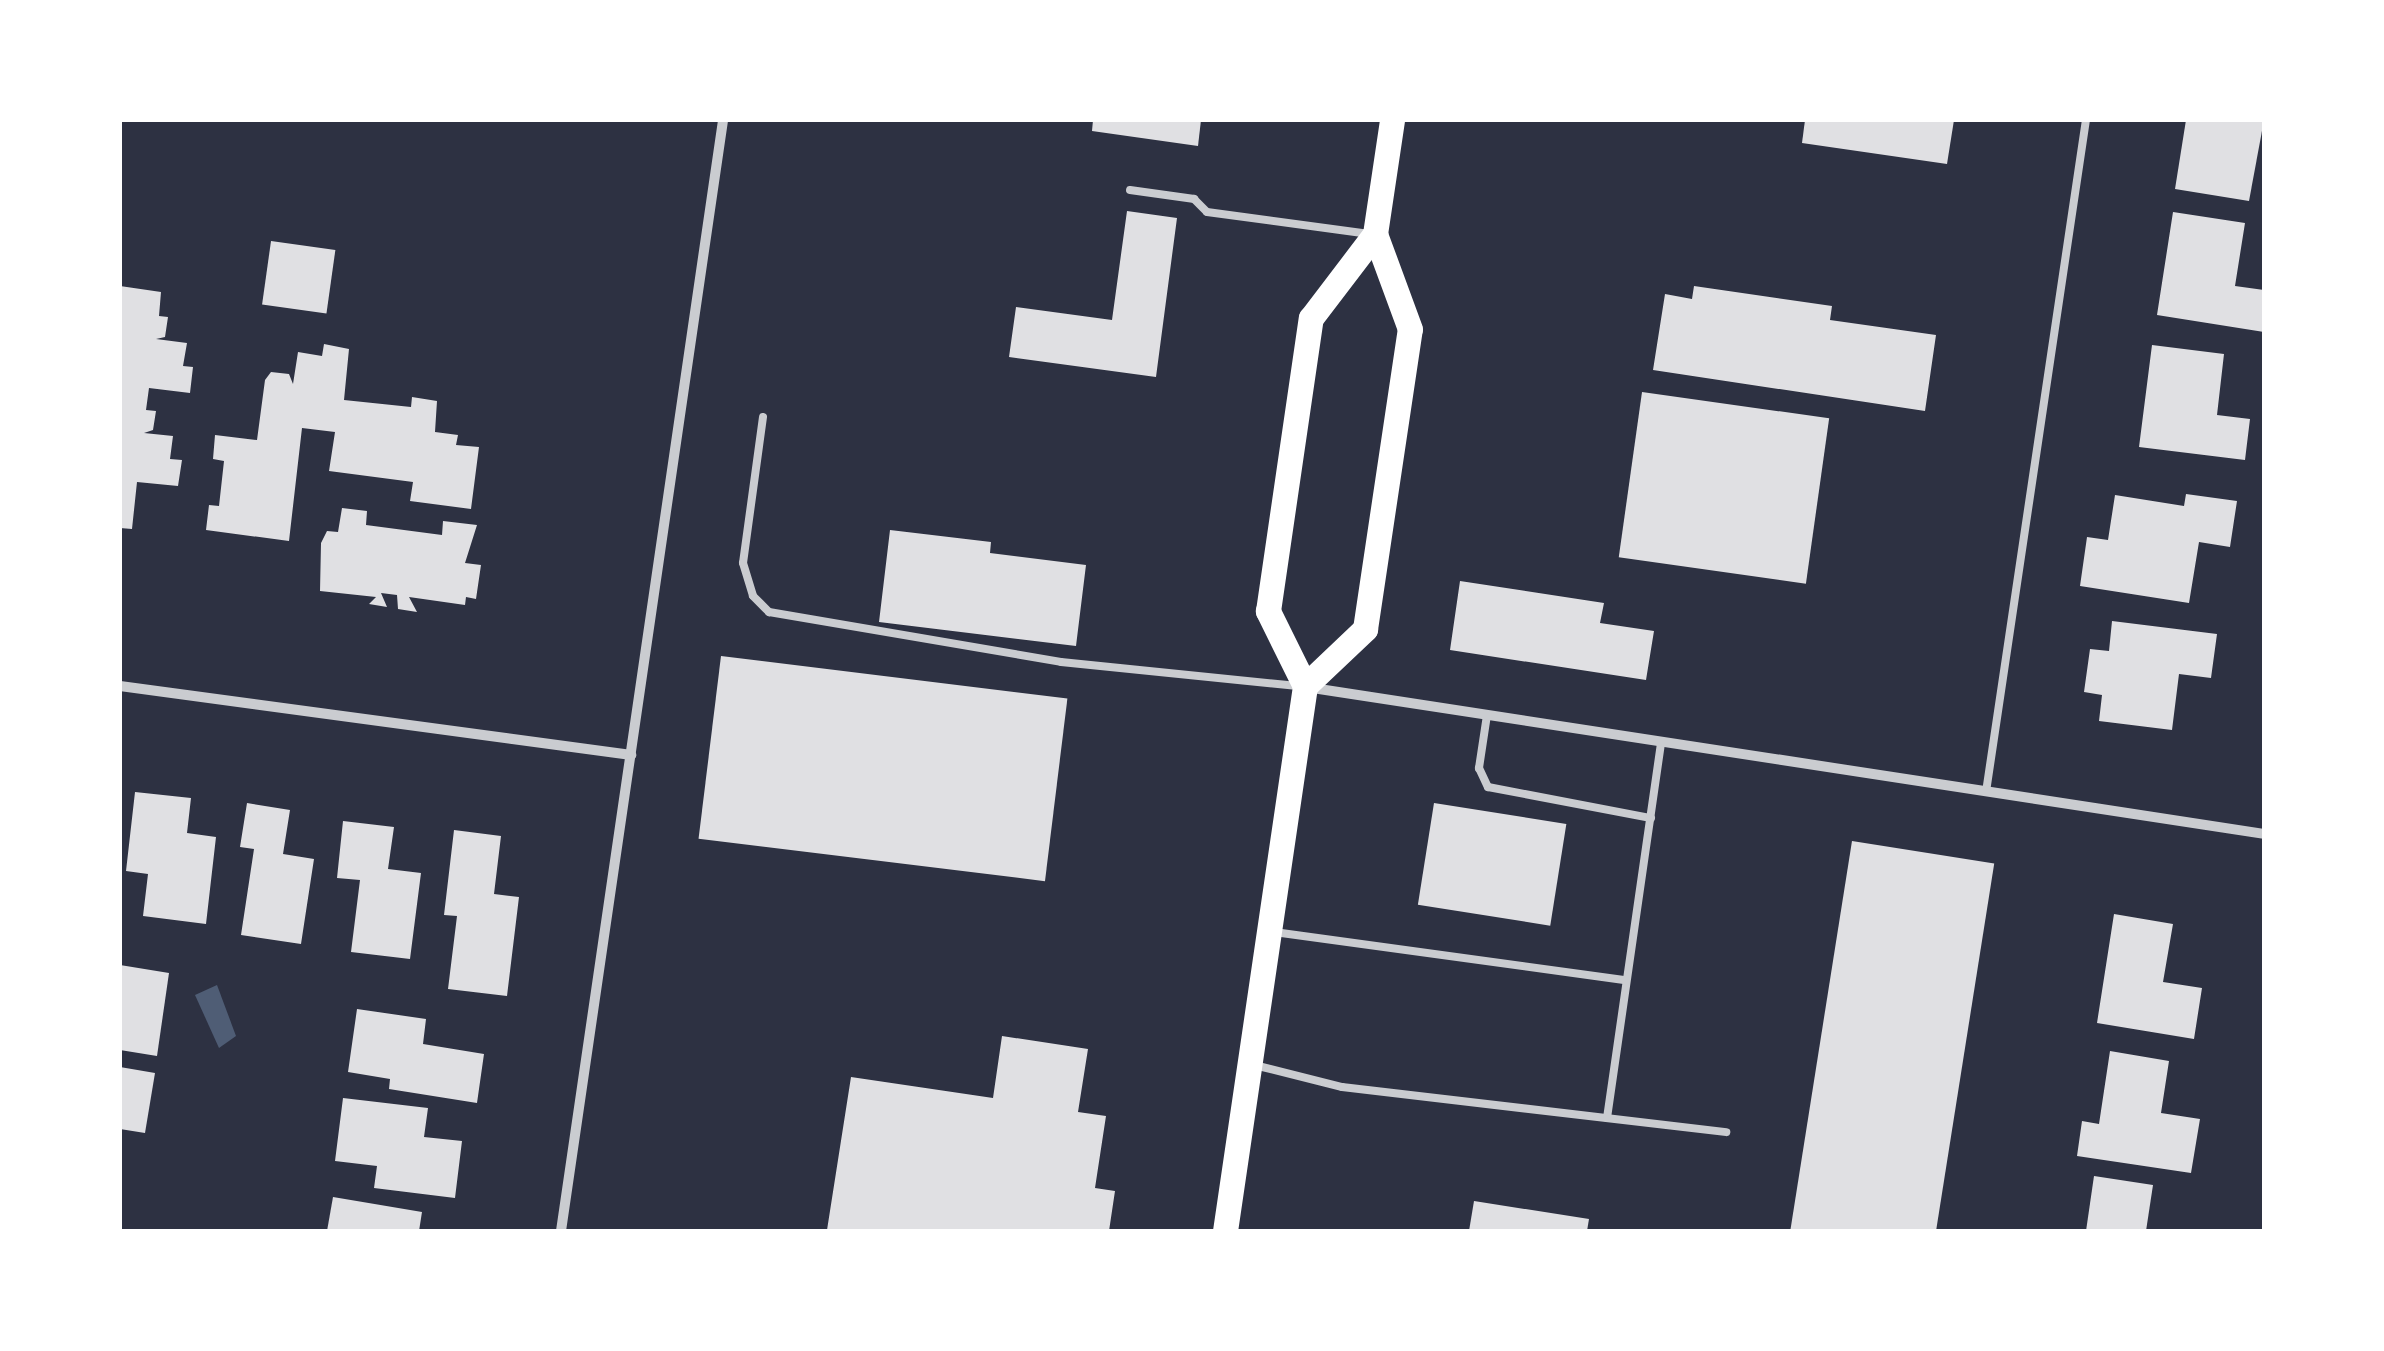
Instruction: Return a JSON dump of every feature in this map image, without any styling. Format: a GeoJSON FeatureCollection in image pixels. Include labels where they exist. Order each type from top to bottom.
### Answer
{"type":"FeatureCollection","features":[{"type":"Feature","properties":{"kind":"main road"},"geometry":{"type":"LineString","coordinates":[[1225,1231],[1305,686],[1268,611],[1311,318],[1374,234],[1392,120]]}},
{"type":"Feature","properties":{"kind":"main road"},"geometry":{"type":"LineString","coordinates":[[1305,686],[1365,629],[1410,329],[1374,234]]}},
{"type":"Feature","properties":{"kind":"street"},"geometry":{"type":"LineString","coordinates":[[560,1231],[723,120]]}},
{"type":"Feature","properties":{"kind":"street"},"geometry":{"type":"LineString","coordinates":[[120,686],[630,755]]}},
{"type":"Feature","properties":{"kind":"street"},"geometry":{"type":"LineString","coordinates":[[1305,686],[2264,834]]}},
{"type":"Feature","properties":{"kind":"lane"},"geometry":{"type":"LineString","coordinates":[[1986,792],[2086,120]]}},
{"type":"Feature","properties":{"kind":"lane"},"geometry":{"type":"LineString","coordinates":[[1130,190],[1194,199],[1208,212],[1374,234]]}},
{"type":"Feature","properties":{"kind":"lane"},"geometry":{"type":"LineString","coordinates":[[763,417],[743,564],[753,596],[769,612],[786,620],[1108,666],[1305,686]]}},
{"type":"Feature","properties":{"kind":"lane"},"geometry":{"type":"LineString","coordinates":[[1487,715],[1480,768],[1488,787],[1651,818]]}},
{"type":"Feature","properties":{"kind":"lane"},"geometry":{"type":"LineString","coordinates":[[1607,1118],[1661,742]]}},
{"type":"Feature","properties":{"kind":"lane"},"geometry":{"type":"LineString","coordinates":[[1269,932],[1626,980]]}},
{"type":"Feature","properties":{"kind":"lane"},"geometry":{"type":"LineString","coordinates":[[1250,1064],[1342,1087],[1726,1132]]}},
{"type":"Feature","properties":{"kind":"water"},"geometry":{"type":"Polygon","coordinates":[[[217,985],[236,1036],[219,1048],[195,995],[217,985]]]}},
{"type":"Feature","properties":{"kind":"building"},"geometry":{"type":"Polygon","coordinates":[[[1093,120],[1201,120],[1198,146],[1092,131],[1093,120]]]}},
{"type":"Feature","properties":{"kind":"building"},"geometry":{"type":"Polygon","coordinates":[[[1805,120],[1954,120],[1947,164],[1802,143],[1805,120]]]}},
{"type":"Feature","properties":{"kind":"building"},"geometry":{"type":"Polygon","coordinates":[[[2186,120],[2264,120],[2249,201],[2175,189],[2186,120]]]}},
{"type":"Feature","properties":{"kind":"building"},"geometry":{"type":"Polygon","coordinates":[[[1127,211],[1177,218],[1156,377],[1009,357],[1016,307],[1112,320],[1127,211]]]}},
{"type":"Feature","properties":{"kind":"building"},"geometry":{"type":"Polygon","coordinates":[[[2173,212],[2245,223],[2235,286],[2264,290],[2264,332],[2157,315],[2173,212]]]}},
{"type":"Feature","properties":{"kind":"building"},"geometry":{"type":"Polygon","coordinates":[[[271,241],[335,250],[326,313],[262,304],[271,241]]]}},
{"type":"Feature","properties":{"kind":"building"},"geometry":{"type":"Polygon","coordinates":[[[120,286],[161,292],[159,316],[168,317],[165,337],[156,339],[187,343],[183,366],[193,367],[190,393],[149,388],[146,410],[156,411],[153,430],[144,433],[173,436],[170,459],[182,460],[178,486],[137,482],[132,529],[120,528],[120,286]]]}},
{"type":"Feature","properties":{"kind":"building"},"geometry":{"type":"Polygon","coordinates":[[[1694,286],[1832,306],[1830,320],[1936,335],[1925,411],[1653,370],[1665,294],[1692,299],[1694,286]]]}},
{"type":"Feature","properties":{"kind":"building"},"geometry":{"type":"Polygon","coordinates":[[[324,344],[349,349],[344,400],[411,407],[412,397],[437,401],[435,432],[458,435],[456,445],[479,447],[471,509],[410,501],[413,482],[329,471],[335,432],[302,428],[289,541],[206,530],[209,505],[219,506],[224,461],[213,459],[215,435],[257,440],[265,380],[271,372],[289,374],[293,384],[298,352],[322,356],[324,344]]]}},
{"type":"Feature","properties":{"kind":"building"},"geometry":{"type":"Polygon","coordinates":[[[2152,345],[2224,354],[2217,415],[2250,419],[2245,460],[2139,447],[2152,345]]]}},
{"type":"Feature","properties":{"kind":"building"},"geometry":{"type":"Polygon","coordinates":[[[1642,392],[1829,418],[1806,584],[1619,557],[1642,392]]]}},
{"type":"Feature","properties":{"kind":"building"},"geometry":{"type":"Polygon","coordinates":[[[2186,494],[2237,501],[2230,547],[2199,542],[2189,603],[2080,586],[2087,537],[2108,540],[2115,495],[2184,506],[2186,494]]]}},
{"type":"Feature","properties":{"kind":"building"},"geometry":{"type":"Polygon","coordinates":[[[342,508],[367,511],[366,525],[442,535],[443,521],[477,525],[465,563],[481,565],[476,599],[466,597],[465,605],[409,597],[417,612],[398,609],[397,595],[381,593],[387,607],[369,604],[376,597],[320,591],[321,543],[327,531],[338,532],[342,508]]]}},
{"type":"Feature","properties":{"kind":"building"},"geometry":{"type":"Polygon","coordinates":[[[890,530],[991,542],[990,553],[1086,565],[1076,646],[879,622],[890,530]]]}},
{"type":"Feature","properties":{"kind":"building"},"geometry":{"type":"Polygon","coordinates":[[[1460,581],[1604,603],[1600,623],[1654,631],[1646,680],[1450,650],[1460,581]]]}},
{"type":"Feature","properties":{"kind":"building"},"geometry":{"type":"Polygon","coordinates":[[[2112,621],[2217,634],[2211,678],[2179,674],[2172,730],[2099,721],[2102,695],[2084,692],[2090,649],[2109,651],[2112,621]]]}},
{"type":"Feature","properties":{"kind":"building"},"geometry":{"type":"Polygon","coordinates":[[[721,656],[1067,699],[1045,881],[699,839],[721,656]]]}},
{"type":"Feature","properties":{"kind":"building"},"geometry":{"type":"Polygon","coordinates":[[[135,792],[191,798],[187,833],[216,837],[206,924],[143,916],[148,874],[126,871],[135,792]]]}},
{"type":"Feature","properties":{"kind":"building"},"geometry":{"type":"Polygon","coordinates":[[[247,803],[290,810],[283,854],[314,859],[301,944],[241,935],[254,849],[240,847],[247,803]]]}},
{"type":"Feature","properties":{"kind":"building"},"geometry":{"type":"Polygon","coordinates":[[[1434,803],[1566,824],[1550,926],[1418,905],[1434,803]]]}},
{"type":"Feature","properties":{"kind":"building"},"geometry":{"type":"Polygon","coordinates":[[[343,821],[394,827],[388,869],[421,873],[410,959],[351,952],[360,880],[337,878],[343,821]]]}},
{"type":"Feature","properties":{"kind":"building"},"geometry":{"type":"Polygon","coordinates":[[[454,830],[501,836],[494,894],[519,897],[507,996],[448,989],[457,916],[444,915],[454,830]]]}},
{"type":"Feature","properties":{"kind":"building"},"geometry":{"type":"Polygon","coordinates":[[[1852,841],[1994,864],[1936,1231],[1790,1230],[1852,841]]]}},
{"type":"Feature","properties":{"kind":"building"},"geometry":{"type":"Polygon","coordinates":[[[2114,914],[2173,924],[2163,982],[2202,988],[2194,1039],[2097,1023],[2114,914]]]}},
{"type":"Feature","properties":{"kind":"building"},"geometry":{"type":"Polygon","coordinates":[[[120,965],[169,973],[157,1056],[120,1050],[120,965]]]}},
{"type":"Feature","properties":{"kind":"building"},"geometry":{"type":"Polygon","coordinates":[[[357,1009],[426,1019],[423,1044],[484,1054],[477,1103],[389,1089],[390,1079],[348,1072],[357,1009]]]}},
{"type":"Feature","properties":{"kind":"building"},"geometry":{"type":"Polygon","coordinates":[[[1002,1036],[1088,1049],[1078,1112],[1106,1116],[1095,1188],[1115,1191],[1109,1231],[827,1230],[851,1077],[993,1098],[1002,1036]]]}},
{"type":"Feature","properties":{"kind":"building"},"geometry":{"type":"Polygon","coordinates":[[[2110,1051],[2169,1061],[2161,1113],[2200,1119],[2191,1173],[2077,1156],[2082,1121],[2099,1124],[2110,1051]]]}},
{"type":"Feature","properties":{"kind":"building"},"geometry":{"type":"Polygon","coordinates":[[[120,1067],[155,1073],[145,1133],[120,1129],[120,1067]]]}},
{"type":"Feature","properties":{"kind":"building"},"geometry":{"type":"Polygon","coordinates":[[[343,1098],[428,1108],[424,1137],[462,1141],[455,1198],[374,1188],[377,1166],[335,1161],[343,1098]]]}},
{"type":"Feature","properties":{"kind":"building"},"geometry":{"type":"Polygon","coordinates":[[[2094,1176],[2153,1185],[2146,1231],[2086,1231],[2094,1176]]]}},
{"type":"Feature","properties":{"kind":"building"},"geometry":{"type":"Polygon","coordinates":[[[333,1197],[422,1212],[419,1231],[327,1231],[333,1197]]]}},
{"type":"Feature","properties":{"kind":"building"},"geometry":{"type":"Polygon","coordinates":[[[1474,1201],[1589,1219],[1587,1231],[1469,1231],[1474,1201]]]}}]}
